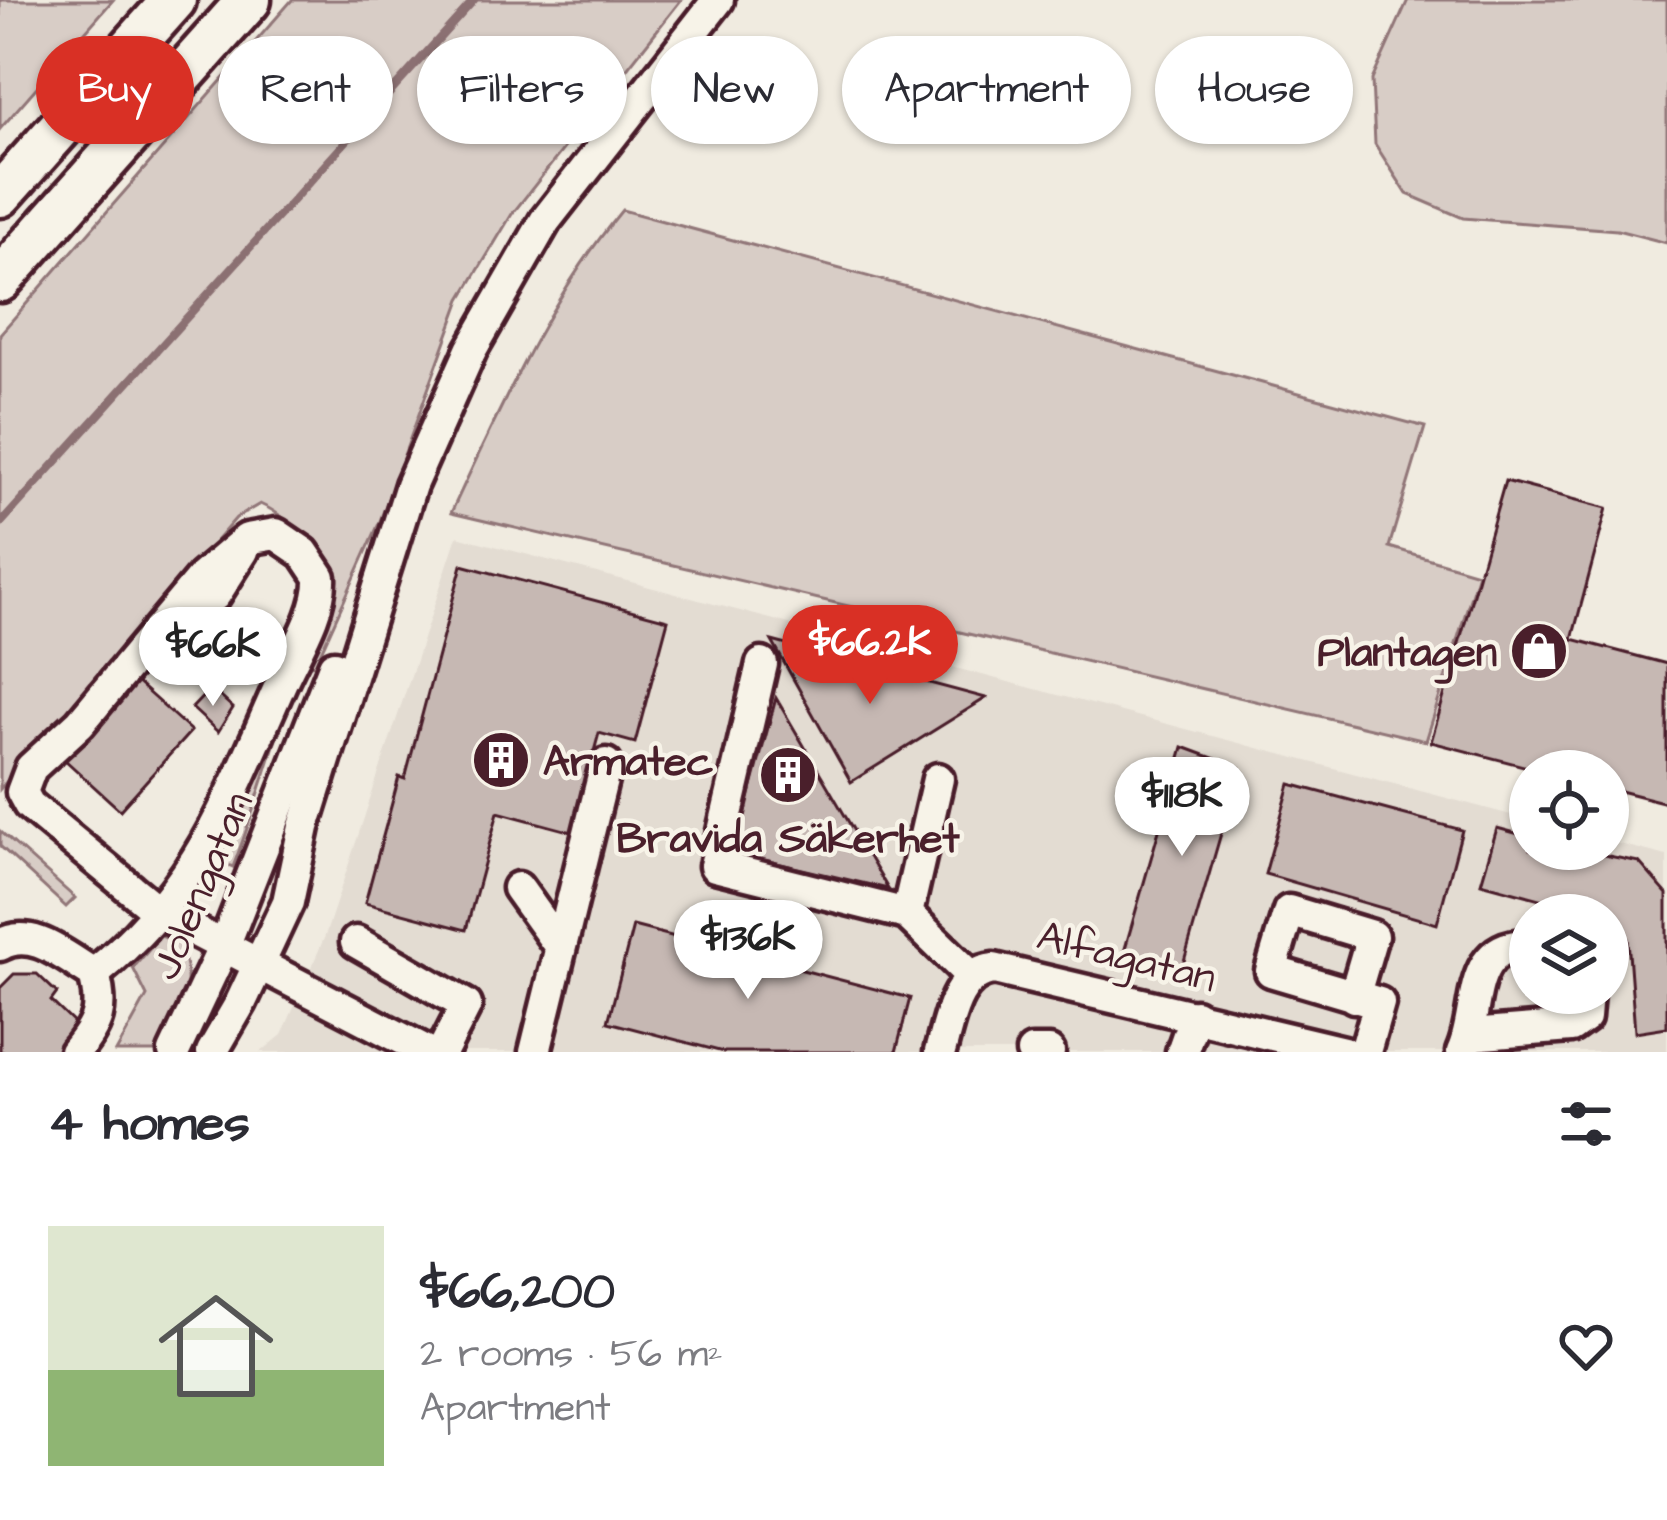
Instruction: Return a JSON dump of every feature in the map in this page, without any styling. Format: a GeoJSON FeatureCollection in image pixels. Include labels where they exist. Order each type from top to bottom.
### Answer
{"type":"FeatureCollection","features":[{"type":"Feature","properties":{"kind":"highway"},"geometry":{"type":"LineString","coordinates":[[0,194],[174,0]]}},
{"type":"Feature","properties":{"kind":"highway"},"geometry":{"type":"LineString","coordinates":[[0,280],[249,0]]}},
{"type":"Feature","properties":{"kind":"street","name":"Jolengatan"},"geometry":{"type":"LineString","coordinates":[[212,1052],[287,902],[304,826],[411,485],[478,335],[545,220],[718,0]]}},
{"type":"Feature","properties":{"kind":"street","name":"Jolengatan"},"geometry":{"type":"LineString","coordinates":[[174,1052],[225,944],[390,512],[411,485]]}},
{"type":"Feature","properties":{"kind":"street"},"geometry":{"type":"LineString","coordinates":[[94,974],[160,913],[210,842],[321,586],[312,563],[290,541],[269,534],[247,539],[202,577],[171,620],[80,723],[31,767],[22,792],[29,805],[110,877],[160,913],[428,1052]]}},
{"type":"Feature","properties":{"kind":"street"},"geometry":{"type":"LineString","coordinates":[[762,664],[716,866],[907,914],[972,977],[952,1008],[940,1052]]}},
{"type":"Feature","properties":{"kind":"street"},"geometry":{"type":"LineString","coordinates":[[536,1052],[558,944],[607,764]]}},
{"type":"Feature","properties":{"kind":"street"},"geometry":{"type":"LineString","coordinates":[[907,914],[938,778]]}},
{"type":"Feature","properties":{"kind":"street"},"geometry":{"type":"LineString","coordinates":[[518,888],[558,944]]}},
{"type":"Feature","properties":{"kind":"street"},"geometry":{"type":"LineString","coordinates":[[5,935],[36,940],[94,974],[102,1004],[96,1027],[75,1052]]}},
{"type":"Feature","properties":{"kind":"street"},"geometry":{"type":"LineString","coordinates":[[356,942],[466,1004],[442,1052]]}},
{"type":"Feature","properties":{"kind":"street"},"geometry":{"type":"LineString","coordinates":[[1509,949],[1497,952],[1483,965],[1466,1043],[1571,1027],[1585,1014]]}},
{"type":"Feature","properties":{"kind":"street","name":"Alfagatan"},"geometry":{"type":"LineString","coordinates":[[972,977],[981,970],[1012,969],[1195,1015],[1295,1046],[1344,1052]]}},
{"type":"Feature","properties":{"kind":"street"},"geometry":{"type":"LineString","coordinates":[[1354,997],[1379,1003],[1365,1052]]}},
{"type":"Feature","properties":{"kind":"street"},"geometry":{"type":"LineString","coordinates":[[1182,1052],[1195,1015]]}},
{"type":"Feature","properties":{"kind":"street"},"geometry":{"type":"LineString","coordinates":[[1032,1052],[1049,1052]]}},
{"type":"Feature","properties":{"kind":"shaded area"},"geometry":{"type":"Polygon","coordinates":[[[0,0],[113,0],[81,36],[36,36],[36,88],[0,129],[0,0]]]}},
{"type":"Feature","properties":{"kind":"shaded area"},"geometry":{"type":"Polygon","coordinates":[[[292,0],[681,0],[627,68],[627,36],[417,36],[417,144],[567,144],[512,214],[461,299],[380,521],[315,665],[303,664],[233,867],[217,860],[333,580],[303,536],[284,518],[260,504],[236,518],[0,789],[0,334],[166,144],[194,144],[194,112],[218,85],[218,144],[393,144],[393,36],[261,36],[292,0]]]}},
{"type":"Feature","properties":{"kind":"shaded area"},"geometry":{"type":"Polygon","coordinates":[[[1408,0],[1667,0],[1667,243],[1617,230],[1463,218],[1407,194],[1375,144],[1372,80],[1408,0]]]}},
{"type":"Feature","properties":{"kind":"shaded area"},"geometry":{"type":"Polygon","coordinates":[[[622,210],[1425,427],[1389,547],[1478,573],[1426,741],[451,513],[548,318],[622,210]]]}},
{"type":"Feature","properties":{"kind":"shaded area"},"geometry":{"type":"Polygon","coordinates":[[[457,536],[1509,814],[1509,870],[1629,870],[1629,846],[1667,856],[1667,1052],[261,1052],[282,1035],[325,936],[457,536]]]}},
{"type":"Feature","properties":{"kind":"shaded area"},"geometry":{"type":"Polygon","coordinates":[[[0,831],[75,898],[66,907],[0,846],[0,831]]]}},
{"type":"Feature","properties":{"kind":"shaded area"},"geometry":{"type":"Polygon","coordinates":[[[161,936],[179,943],[185,959],[187,986],[180,1012],[161,1052],[116,1052],[147,996],[133,968],[161,936]]]}},
{"type":"Feature","properties":{"kind":"building","name":"Plantagen"},"geometry":{"type":"Polygon","coordinates":[[[1505,481],[1607,508],[1572,639],[1667,664],[1667,803],[1629,793],[1629,750],[1509,750],[1509,762],[1431,742],[1505,481]]]}},
{"type":"Feature","properties":{"kind":"building","name":"Armatec"},"geometry":{"type":"Polygon","coordinates":[[[462,565],[668,620],[635,743],[599,733],[572,832],[498,812],[466,930],[365,903],[399,777],[405,779],[462,565]]]}},
{"type":"Feature","properties":{"kind":"building"},"geometry":{"type":"Polygon","coordinates":[[[772,641],[986,698],[851,782],[772,641]]]}},
{"type":"Feature","properties":{"kind":"building"},"geometry":{"type":"Polygon","coordinates":[[[134,680],[191,731],[120,810],[64,759],[134,680]]]}},
{"type":"Feature","properties":{"kind":"building"},"geometry":{"type":"Polygon","coordinates":[[[211,688],[233,708],[218,732],[192,708],[211,688]]]}},
{"type":"Feature","properties":{"kind":"building","name":"Bravida Säkerhet"},"geometry":{"type":"Polygon","coordinates":[[[776,698],[888,889],[734,853],[776,698]]]}},
{"type":"Feature","properties":{"kind":"building"},"geometry":{"type":"Polygon","coordinates":[[[1183,747],[1240,768],[1182,968],[1124,952],[1183,747]]]}},
{"type":"Feature","properties":{"kind":"building"},"geometry":{"type":"Polygon","coordinates":[[[1290,784],[1462,830],[1437,924],[1265,874],[1290,784]]]}},
{"type":"Feature","properties":{"kind":"building"},"geometry":{"type":"Polygon","coordinates":[[[1497,828],[1509,831],[1509,870],[1629,870],[1629,860],[1639,862],[1667,894],[1667,1027],[1635,1032],[1629,894],[1522,894],[1481,883],[1497,828]]]}},
{"type":"Feature","properties":{"kind":"building"},"geometry":{"type":"Polygon","coordinates":[[[633,926],[910,998],[896,1052],[723,1052],[608,1022],[633,926]]]}},
{"type":"Feature","properties":{"kind":"building"},"geometry":{"type":"Polygon","coordinates":[[[14,974],[37,974],[57,993],[51,1001],[78,1027],[56,1052],[0,1052],[0,988],[14,974]]]}},
{"type":"Feature","properties":{"kind":"waterway"},"geometry":{"type":"LineString","coordinates":[[0,524],[474,0]]}},
{"type":"Feature","properties":{"kind":"place","name":"Plantagen"},"geometry":{"type":"Point","coordinates":[1539,651]}},
{"type":"Feature","properties":{"kind":"place","name":"Armatec"},"geometry":{"type":"Point","coordinates":[501,760]}},
{"type":"Feature","properties":{"kind":"place","name":"Bravida Säkerhet"},"geometry":{"type":"Point","coordinates":[788,775]}}]}
